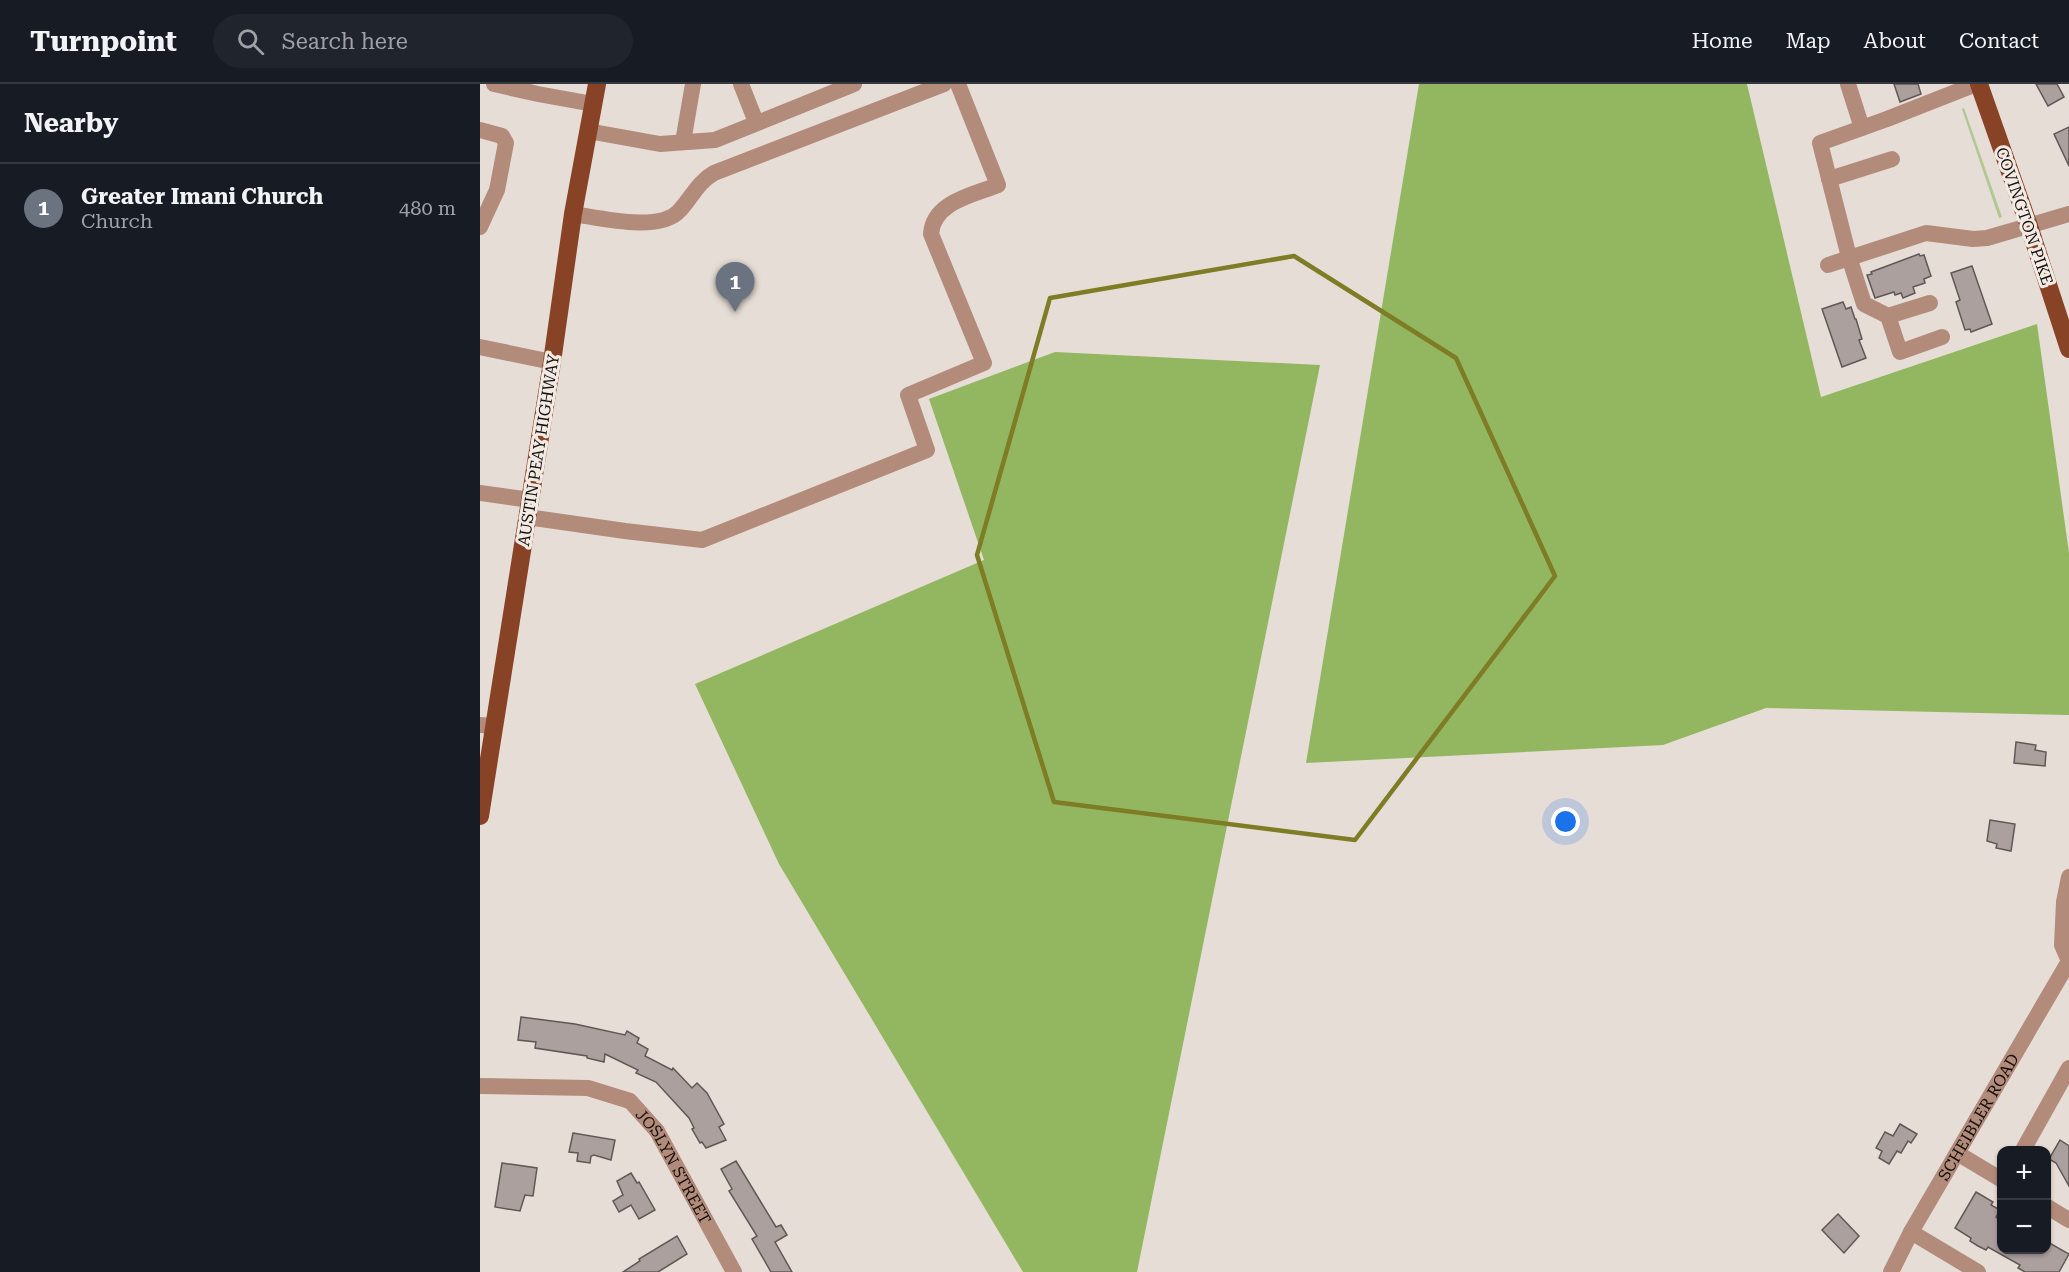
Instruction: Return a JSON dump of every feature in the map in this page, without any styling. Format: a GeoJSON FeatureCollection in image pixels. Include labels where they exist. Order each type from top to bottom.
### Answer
{"type":"FeatureCollection","features":[{"type":"Feature","properties":{"kind":"main road","name":"AUSTIN PEAY HIGHWAY"},"geometry":{"type":"LineString","coordinates":[[480,816],[487,726],[528,509],[573,214],[597,84]]}},
{"type":"Feature","properties":{"kind":"main road","name":"COVINGTON PIKE"},"geometry":{"type":"LineString","coordinates":[[1977,84],[2029,226],[2069,349]]}},
{"type":"Feature","properties":{"kind":"street"},"geometry":{"type":"LineString","coordinates":[[494,84],[593,104]]}},
{"type":"Feature","properties":{"kind":"street"},"geometry":{"type":"LineString","coordinates":[[683,142],[693,84]]}},
{"type":"Feature","properties":{"kind":"street"},"geometry":{"type":"LineString","coordinates":[[741,84],[756,122]]}},
{"type":"Feature","properties":{"kind":"street"},"geometry":{"type":"LineString","coordinates":[[588,131],[660,144],[715,140],[854,84]]}},
{"type":"Feature","properties":{"kind":"street"},"geometry":{"type":"LineString","coordinates":[[573,214],[639,222],[668,220],[679,212],[704,179],[714,173],[944,84]]}},
{"type":"Feature","properties":{"kind":"street"},"geometry":{"type":"LineString","coordinates":[[480,493],[528,509],[626,531],[702,540],[927,450],[908,394],[984,363],[931,234],[934,217],[941,210],[950,204],[998,185],[958,84]]}},
{"type":"Feature","properties":{"kind":"street"},"geometry":{"type":"LineString","coordinates":[[1848,84],[1862,128]]}},
{"type":"Feature","properties":{"kind":"street"},"geometry":{"type":"LineString","coordinates":[[1930,303],[1888,316],[1864,304],[1849,257],[1820,143],[1977,84]]}},
{"type":"Feature","properties":{"kind":"street"},"geometry":{"type":"LineString","coordinates":[[480,130],[502,136],[506,143],[497,190],[480,227]]}},
{"type":"Feature","properties":{"kind":"street"},"geometry":{"type":"LineString","coordinates":[[1829,179],[1892,159]]}},
{"type":"Feature","properties":{"kind":"street"},"geometry":{"type":"LineString","coordinates":[[1828,265],[1926,232],[1973,239],[1987,238],[2069,214]]}},
{"type":"Feature","properties":{"kind":"street"},"geometry":{"type":"LineString","coordinates":[[1888,316],[1900,352],[1942,337]]}},
{"type":"Feature","properties":{"kind":"street"},"geometry":{"type":"LineString","coordinates":[[480,347],[552,362]]}},
{"type":"Feature","properties":{"kind":"street","name":"SCHEIBLER ROAD"},"geometry":{"type":"LineString","coordinates":[[1890,1272],[2069,961],[2062,945],[2064,902],[2069,877]]}},
{"type":"Feature","properties":{"kind":"street"},"geometry":{"type":"LineString","coordinates":[[2025,1146],[2069,1068]]}},
{"type":"Feature","properties":{"kind":"street","name":"JOSLYN STREET"},"geometry":{"type":"LineString","coordinates":[[480,1086],[588,1088],[630,1101],[657,1131],[734,1272]]}},
{"type":"Feature","properties":{"kind":"street"},"geometry":{"type":"LineString","coordinates":[[1957,1153],[1997,1178]]}},
{"type":"Feature","properties":{"kind":"street"},"geometry":{"type":"LineString","coordinates":[[2051,1209],[2069,1220]]}},
{"type":"Feature","properties":{"kind":"street"},"geometry":{"type":"LineString","coordinates":[[1911,1232],[1978,1272]]}},
{"type":"Feature","properties":{"kind":"highlighted area"},"geometry":{"type":"Polygon","coordinates":[[[1294,256],[1456,358],[1555,576],[1355,840],[1054,802],[977,555],[1050,298],[1294,256]]]}},
{"type":"Feature","properties":{"kind":"green space"},"geometry":{"type":"Polygon","coordinates":[[[1419,84],[1747,84],[1821,397],[2037,324],[2069,553],[2069,715],[1766,708],[1663,745],[1306,763],[1419,84]]]}},
{"type":"Feature","properties":{"kind":"green space"},"geometry":{"type":"Polygon","coordinates":[[[1964,108],[2002,217],[1999,218],[1962,109],[1964,108]]]}},
{"type":"Feature","properties":{"kind":"green space"},"geometry":{"type":"Polygon","coordinates":[[[1055,352],[1320,365],[1137,1272],[1023,1272],[779,864],[695,684],[984,560],[929,399],[1055,352]]]}},
{"type":"Feature","properties":{"kind":"building"},"geometry":{"type":"Polygon","coordinates":[[[1894,84],[1918,84],[1921,94],[1900,102],[1894,84]]]}},
{"type":"Feature","properties":{"kind":"building"},"geometry":{"type":"Polygon","coordinates":[[[2036,84],[2057,84],[2064,97],[2048,106],[2036,84]]]}},
{"type":"Feature","properties":{"kind":"building"},"geometry":{"type":"Polygon","coordinates":[[[2069,127],[2069,166],[2054,134],[2069,127]]]}},
{"type":"Feature","properties":{"kind":"building"},"geometry":{"type":"Polygon","coordinates":[[[1919,254],[1924,255],[1931,276],[1924,279],[1925,283],[1913,287],[1915,293],[1903,298],[1901,293],[1895,295],[1894,292],[1875,298],[1867,275],[1919,254]]]}},
{"type":"Feature","properties":{"kind":"building"},"geometry":{"type":"Polygon","coordinates":[[[1972,266],[1992,324],[1971,332],[1970,329],[1965,330],[1956,302],[1960,300],[1951,273],[1972,266]]]}},
{"type":"Feature","properties":{"kind":"building"},"geometry":{"type":"Polygon","coordinates":[[[1843,302],[1846,309],[1851,307],[1856,319],[1862,339],[1859,340],[1866,358],[1842,367],[1822,309],[1843,302]]]}},
{"type":"Feature","properties":{"kind":"building"},"geometry":{"type":"Polygon","coordinates":[[[2016,742],[2036,745],[2035,750],[2046,752],[2045,766],[2014,763],[2016,742]]]}},
{"type":"Feature","properties":{"kind":"building"},"geometry":{"type":"Polygon","coordinates":[[[1990,820],[2015,824],[2011,851],[1996,848],[1997,844],[1987,841],[1990,820]]]}},
{"type":"Feature","properties":{"kind":"building"},"geometry":{"type":"Polygon","coordinates":[[[521,1017],[575,1024],[625,1035],[627,1031],[639,1038],[637,1043],[648,1049],[645,1056],[672,1070],[673,1068],[692,1088],[697,1083],[707,1093],[724,1124],[719,1127],[726,1140],[706,1148],[702,1142],[700,1143],[692,1129],[694,1128],[689,1118],[656,1082],[636,1073],[638,1070],[605,1054],[604,1062],[587,1058],[587,1056],[535,1048],[536,1042],[518,1040],[521,1017]]]}},
{"type":"Feature","properties":{"kind":"building"},"geometry":{"type":"Polygon","coordinates":[[[1900,1124],[1917,1134],[1911,1143],[1908,1141],[1901,1153],[1897,1151],[1889,1164],[1879,1158],[1882,1151],[1876,1148],[1885,1132],[1893,1136],[1900,1124]]]}},
{"type":"Feature","properties":{"kind":"building"},"geometry":{"type":"Polygon","coordinates":[[[573,1133],[615,1140],[611,1160],[594,1155],[591,1156],[590,1163],[577,1161],[578,1153],[569,1152],[573,1133]]]}},
{"type":"Feature","properties":{"kind":"building"},"geometry":{"type":"Polygon","coordinates":[[[2060,1140],[2069,1146],[2069,1186],[2056,1163],[2051,1160],[2051,1156],[2060,1140]]]}},
{"type":"Feature","properties":{"kind":"building"},"geometry":{"type":"Polygon","coordinates":[[[736,1161],[776,1227],[781,1225],[787,1235],[775,1242],[792,1272],[771,1272],[752,1239],[757,1236],[729,1191],[732,1189],[721,1169],[736,1161]]]}},
{"type":"Feature","properties":{"kind":"building"},"geometry":{"type":"Polygon","coordinates":[[[502,1163],[537,1168],[533,1196],[525,1195],[520,1211],[495,1207],[502,1163]]]}},
{"type":"Feature","properties":{"kind":"building"},"geometry":{"type":"Polygon","coordinates":[[[631,1173],[637,1183],[639,1182],[655,1210],[639,1219],[631,1205],[619,1212],[613,1201],[623,1195],[617,1181],[631,1173]]]}},
{"type":"Feature","properties":{"kind":"building"},"geometry":{"type":"Polygon","coordinates":[[[1976,1192],[1993,1202],[1991,1205],[1997,1208],[1997,1252],[1988,1247],[1986,1250],[1978,1246],[1970,1241],[1971,1238],[1955,1228],[1976,1192]]]}},
{"type":"Feature","properties":{"kind":"building"},"geometry":{"type":"Polygon","coordinates":[[[1838,1214],[1859,1236],[1844,1253],[1822,1230],[1838,1214]]]}},
{"type":"Feature","properties":{"kind":"building"},"geometry":{"type":"Polygon","coordinates":[[[677,1236],[687,1254],[658,1272],[623,1272],[640,1261],[639,1259],[677,1236]]]}},
{"type":"Feature","properties":{"kind":"building"},"geometry":{"type":"Polygon","coordinates":[[[2051,1244],[2069,1254],[2059,1272],[2025,1272],[2018,1268],[2020,1265],[2000,1254],[2051,1254],[2051,1244]]]}},
{"type":"Feature","properties":{"kind":"place","name":"Greater Imani Church"},"geometry":{"type":"Point","coordinates":[735,312]}}]}
